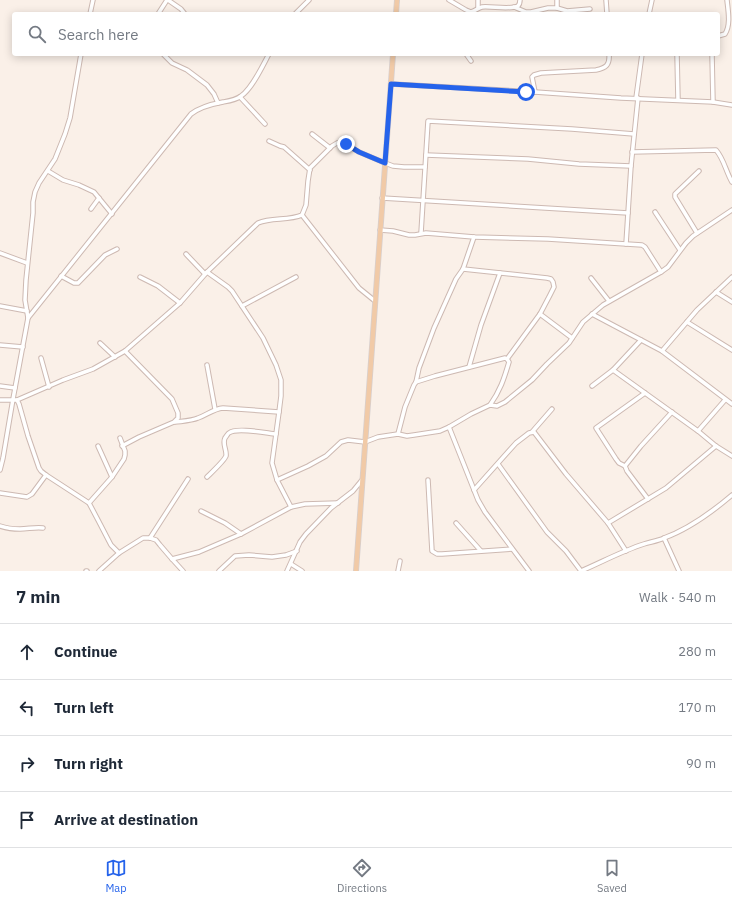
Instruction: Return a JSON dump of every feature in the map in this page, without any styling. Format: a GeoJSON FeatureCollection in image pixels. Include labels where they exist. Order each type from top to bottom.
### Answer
{"type":"FeatureCollection","features":[{"type":"Feature","properties":{"kind":"main road"},"geometry":{"type":"LineString","coordinates":[[396,12],[397,0]]}},
{"type":"Feature","properties":{"kind":"main road"},"geometry":{"type":"LineString","coordinates":[[356,571],[393,56]]}},
{"type":"Feature","properties":{"kind":"street"},"geometry":{"type":"LineString","coordinates":[[90,12],[93,0]]}},
{"type":"Feature","properties":{"kind":"street"},"geometry":{"type":"LineString","coordinates":[[159,12],[168,0],[183,12]]}},
{"type":"Feature","properties":{"kind":"street"},"geometry":{"type":"LineString","coordinates":[[297,12],[309,0]]}},
{"type":"Feature","properties":{"kind":"street"},"geometry":{"type":"LineString","coordinates":[[449,0],[469,12]]}},
{"type":"Feature","properties":{"kind":"street"},"geometry":{"type":"LineString","coordinates":[[478,0],[478,8]]}},
{"type":"Feature","properties":{"kind":"street"},"geometry":{"type":"LineString","coordinates":[[514,7],[519,5],[520,0]]}},
{"type":"Feature","properties":{"kind":"street"},"geometry":{"type":"LineString","coordinates":[[557,0],[557,8]]}},
{"type":"Feature","properties":{"kind":"street"},"geometry":{"type":"LineString","coordinates":[[606,0],[607,12]]}},
{"type":"Feature","properties":{"kind":"street"},"geometry":{"type":"LineString","coordinates":[[649,12],[652,0]]}},
{"type":"Feature","properties":{"kind":"street"},"geometry":{"type":"LineString","coordinates":[[720,35],[725,34],[727,31],[727,0]]}},
{"type":"Feature","properties":{"kind":"street"},"geometry":{"type":"LineString","coordinates":[[472,12],[478,8],[483,7],[514,7],[526,12],[548,8],[557,8],[567,11],[590,9]]}},
{"type":"Feature","properties":{"kind":"street"},"geometry":{"type":"LineString","coordinates":[[0,470],[15,399],[15,388],[28,318],[25,300],[34,192],[56,159],[65,134],[70,118],[81,56]]}},
{"type":"Feature","properties":{"kind":"street"},"geometry":{"type":"LineString","coordinates":[[165,56],[172,64],[187,70],[207,85],[214,94],[218,103]]}},
{"type":"Feature","properties":{"kind":"street"},"geometry":{"type":"LineString","coordinates":[[28,318],[191,114],[198,109],[234,100],[240,97],[251,85],[268,56]]}},
{"type":"Feature","properties":{"kind":"street"},"geometry":{"type":"LineString","coordinates":[[468,56],[472,61]]}},
{"type":"Feature","properties":{"kind":"street"},"geometry":{"type":"LineString","coordinates":[[535,92],[532,78],[534,75],[541,73],[604,69],[608,65],[610,56]]}},
{"type":"Feature","properties":{"kind":"street"},"geometry":{"type":"LineString","coordinates":[[626,244],[632,152],[642,56]]}},
{"type":"Feature","properties":{"kind":"street"},"geometry":{"type":"LineString","coordinates":[[677,56],[678,100]]}},
{"type":"Feature","properties":{"kind":"street"},"geometry":{"type":"LineString","coordinates":[[712,56],[713,102]]}},
{"type":"Feature","properties":{"kind":"street"},"geometry":{"type":"LineString","coordinates":[[391,84],[713,102],[732,105]]}},
{"type":"Feature","properties":{"kind":"street"},"geometry":{"type":"LineString","coordinates":[[240,97],[265,124]]}},
{"type":"Feature","properties":{"kind":"street"},"geometry":{"type":"LineString","coordinates":[[421,234],[428,122],[572,128],[634,134]]}},
{"type":"Feature","properties":{"kind":"street"},"geometry":{"type":"LineString","coordinates":[[312,134],[330,148]]}},
{"type":"Feature","properties":{"kind":"street"},"geometry":{"type":"LineString","coordinates":[[269,141],[284,147],[310,170]]}},
{"type":"Feature","properties":{"kind":"street"},"geometry":{"type":"LineString","coordinates":[[0,400],[15,399],[49,387],[93,369],[125,351],[180,303],[206,273],[258,223],[265,220],[302,215],[306,205],[310,168],[337,143],[342,142],[359,152],[394,166],[425,167]]}},
{"type":"Feature","properties":{"kind":"street"},"geometry":{"type":"LineString","coordinates":[[632,152],[716,150],[720,154],[732,182]]}},
{"type":"Feature","properties":{"kind":"street"},"geometry":{"type":"LineString","coordinates":[[426,155],[528,159],[579,164],[631,166]]}},
{"type":"Feature","properties":{"kind":"street"},"geometry":{"type":"LineString","coordinates":[[48,171],[64,180],[94,192],[112,214]]}},
{"type":"Feature","properties":{"kind":"street"},"geometry":{"type":"LineString","coordinates":[[697,233],[675,197],[676,194],[698,171]]}},
{"type":"Feature","properties":{"kind":"street"},"geometry":{"type":"LineString","coordinates":[[91,209],[99,198]]}},
{"type":"Feature","properties":{"kind":"street"},"geometry":{"type":"LineString","coordinates":[[382,198],[628,213]]}},
{"type":"Feature","properties":{"kind":"street"},"geometry":{"type":"LineString","coordinates":[[490,405],[497,406],[501,404],[532,380],[569,343],[583,322],[603,305],[668,267],[680,250],[697,233],[732,210]]}},
{"type":"Feature","properties":{"kind":"street"},"geometry":{"type":"LineString","coordinates":[[655,212],[680,250]]}},
{"type":"Feature","properties":{"kind":"street"},"geometry":{"type":"LineString","coordinates":[[302,215],[359,288],[375,301]]}},
{"type":"Feature","properties":{"kind":"street"},"geometry":{"type":"LineString","coordinates":[[380,230],[393,231],[409,235],[426,233],[474,237],[548,239],[642,245],[645,247],[661,272]]}},
{"type":"Feature","properties":{"kind":"street"},"geometry":{"type":"LineString","coordinates":[[398,434],[406,407],[416,382],[419,368],[434,328],[456,279],[463,269],[474,237]]}},
{"type":"Feature","properties":{"kind":"street"},"geometry":{"type":"LineString","coordinates":[[61,276],[74,284],[78,283],[106,255],[117,249]]}},
{"type":"Feature","properties":{"kind":"street"},"geometry":{"type":"LineString","coordinates":[[0,253],[28,263]]}},
{"type":"Feature","properties":{"kind":"street"},"geometry":{"type":"LineString","coordinates":[[186,254],[206,273],[232,291],[263,338],[276,364],[281,380],[281,396],[272,463],[277,480],[291,507]]}},
{"type":"Feature","properties":{"kind":"street"},"geometry":{"type":"LineString","coordinates":[[277,480],[326,456],[341,442],[348,440],[365,442],[378,437],[398,434],[407,436],[440,431],[490,405],[500,389],[509,362],[507,360],[540,314],[554,287],[551,279],[547,278],[463,269]]}},
{"type":"Feature","properties":{"kind":"street"},"geometry":{"type":"LineString","coordinates":[[469,367],[481,325],[500,273]]}},
{"type":"Feature","properties":{"kind":"street"},"geometry":{"type":"LineString","coordinates":[[140,277],[158,286],[180,303]]}},
{"type":"Feature","properties":{"kind":"street"},"geometry":{"type":"LineString","coordinates":[[242,306],[296,277]]}},
{"type":"Feature","properties":{"kind":"street"},"geometry":{"type":"LineString","coordinates":[[662,351],[697,310],[732,277]]}},
{"type":"Feature","properties":{"kind":"street"},"geometry":{"type":"LineString","coordinates":[[591,278],[609,301]]}},
{"type":"Feature","properties":{"kind":"street"},"geometry":{"type":"LineString","coordinates":[[716,292],[732,302]]}},
{"type":"Feature","properties":{"kind":"street"},"geometry":{"type":"LineString","coordinates":[[0,306],[27,311]]}},
{"type":"Feature","properties":{"kind":"street"},"geometry":{"type":"LineString","coordinates":[[540,314],[572,338]]}},
{"type":"Feature","properties":{"kind":"street"},"geometry":{"type":"LineString","coordinates":[[592,314],[662,351],[732,404]]}},
{"type":"Feature","properties":{"kind":"street"},"geometry":{"type":"LineString","coordinates":[[687,322],[732,350]]}},
{"type":"Feature","properties":{"kind":"street"},"geometry":{"type":"LineString","coordinates":[[592,386],[613,370],[641,340]]}},
{"type":"Feature","properties":{"kind":"street"},"geometry":{"type":"LineString","coordinates":[[100,343],[115,356]]}},
{"type":"Feature","properties":{"kind":"street"},"geometry":{"type":"LineString","coordinates":[[0,345],[23,347]]}},
{"type":"Feature","properties":{"kind":"street"},"geometry":{"type":"LineString","coordinates":[[125,351],[172,399],[178,414],[178,418],[174,422]]}},
{"type":"Feature","properties":{"kind":"street"},"geometry":{"type":"LineString","coordinates":[[41,358],[49,387]]}},
{"type":"Feature","properties":{"kind":"street"},"geometry":{"type":"LineString","coordinates":[[416,382],[505,358],[507,360]]}},
{"type":"Feature","properties":{"kind":"street"},"geometry":{"type":"LineString","coordinates":[[207,365],[215,409]]}},
{"type":"Feature","properties":{"kind":"street"},"geometry":{"type":"LineString","coordinates":[[613,370],[698,431],[716,446],[732,456]]}},
{"type":"Feature","properties":{"kind":"street"},"geometry":{"type":"LineString","coordinates":[[0,386],[15,388]]}},
{"type":"Feature","properties":{"kind":"street"},"geometry":{"type":"LineString","coordinates":[[645,393],[596,428],[616,459],[625,466],[648,500]]}},
{"type":"Feature","properties":{"kind":"street"},"geometry":{"type":"LineString","coordinates":[[15,399],[19,404],[28,436],[41,471],[88,503],[111,545],[119,553]]}},
{"type":"Feature","properties":{"kind":"street"},"geometry":{"type":"LineString","coordinates":[[698,431],[725,400]]}},
{"type":"Feature","properties":{"kind":"street"},"geometry":{"type":"LineString","coordinates":[[122,446],[174,422],[199,418],[215,409],[223,408],[279,412]]}},
{"type":"Feature","properties":{"kind":"street"},"geometry":{"type":"LineString","coordinates":[[474,490],[516,443],[532,432],[552,409]]}},
{"type":"Feature","properties":{"kind":"street"},"geometry":{"type":"LineString","coordinates":[[625,466],[672,412]]}},
{"type":"Feature","properties":{"kind":"street"},"geometry":{"type":"LineString","coordinates":[[449,427],[478,500],[485,512],[529,571]]}},
{"type":"Feature","properties":{"kind":"street"},"geometry":{"type":"LineString","coordinates":[[207,477],[224,460],[226,456],[224,443],[229,432],[234,430],[276,434]]}},
{"type":"Feature","properties":{"kind":"street"},"geometry":{"type":"LineString","coordinates":[[532,432],[540,438],[566,474],[608,523],[626,551]]}},
{"type":"Feature","properties":{"kind":"street"},"geometry":{"type":"LineString","coordinates":[[88,503],[112,477],[124,459],[125,455],[120,438]]}},
{"type":"Feature","properties":{"kind":"street"},"geometry":{"type":"LineString","coordinates":[[0,445],[5,447]]}},
{"type":"Feature","properties":{"kind":"street"},"geometry":{"type":"LineString","coordinates":[[98,446],[112,477]]}},
{"type":"Feature","properties":{"kind":"street"},"geometry":{"type":"LineString","coordinates":[[608,523],[666,488],[716,446]]}},
{"type":"Feature","properties":{"kind":"street"},"geometry":{"type":"LineString","coordinates":[[498,464],[547,532],[566,551],[581,571],[626,551],[664,538],[702,518],[732,495]]}},
{"type":"Feature","properties":{"kind":"street"},"geometry":{"type":"LineString","coordinates":[[0,493],[27,496],[32,494],[46,475]]}},
{"type":"Feature","properties":{"kind":"street"},"geometry":{"type":"LineString","coordinates":[[150,538],[188,479]]}},
{"type":"Feature","properties":{"kind":"street"},"geometry":{"type":"LineString","coordinates":[[287,571],[300,542],[306,534],[338,502],[353,491],[362,480]]}},
{"type":"Feature","properties":{"kind":"street"},"geometry":{"type":"LineString","coordinates":[[428,480],[432,551],[437,554],[442,554],[512,549]]}},
{"type":"Feature","properties":{"kind":"street"},"geometry":{"type":"LineString","coordinates":[[172,559],[200,552],[241,534],[291,507],[305,504],[338,502]]}},
{"type":"Feature","properties":{"kind":"street"},"geometry":{"type":"LineString","coordinates":[[201,511],[225,523],[241,534]]}},
{"type":"Feature","properties":{"kind":"street"},"geometry":{"type":"LineString","coordinates":[[456,523],[481,551]]}},
{"type":"Feature","properties":{"kind":"street"},"geometry":{"type":"LineString","coordinates":[[0,526],[20,529],[43,528]]}},
{"type":"Feature","properties":{"kind":"street"},"geometry":{"type":"LineString","coordinates":[[99,571],[119,553],[143,538],[156,540],[183,571]]}},
{"type":"Feature","properties":{"kind":"street"},"geometry":{"type":"LineString","coordinates":[[664,538],[679,570],[673,571]]}},
{"type":"Feature","properties":{"kind":"street"},"geometry":{"type":"LineString","coordinates":[[219,571],[235,556],[249,554],[272,556],[296,551]]}},
{"type":"Feature","properties":{"kind":"street"},"geometry":{"type":"LineString","coordinates":[[398,571],[400,561]]}},
{"type":"Feature","properties":{"kind":"street"},"geometry":{"type":"LineString","coordinates":[[290,564],[302,571]]}},
{"type":"Feature","properties":{"kind":"route"},"geometry":{"type":"LineString","coordinates":[[346,144],[359,152],[385,163],[391,84],[526,92]]}}]}
